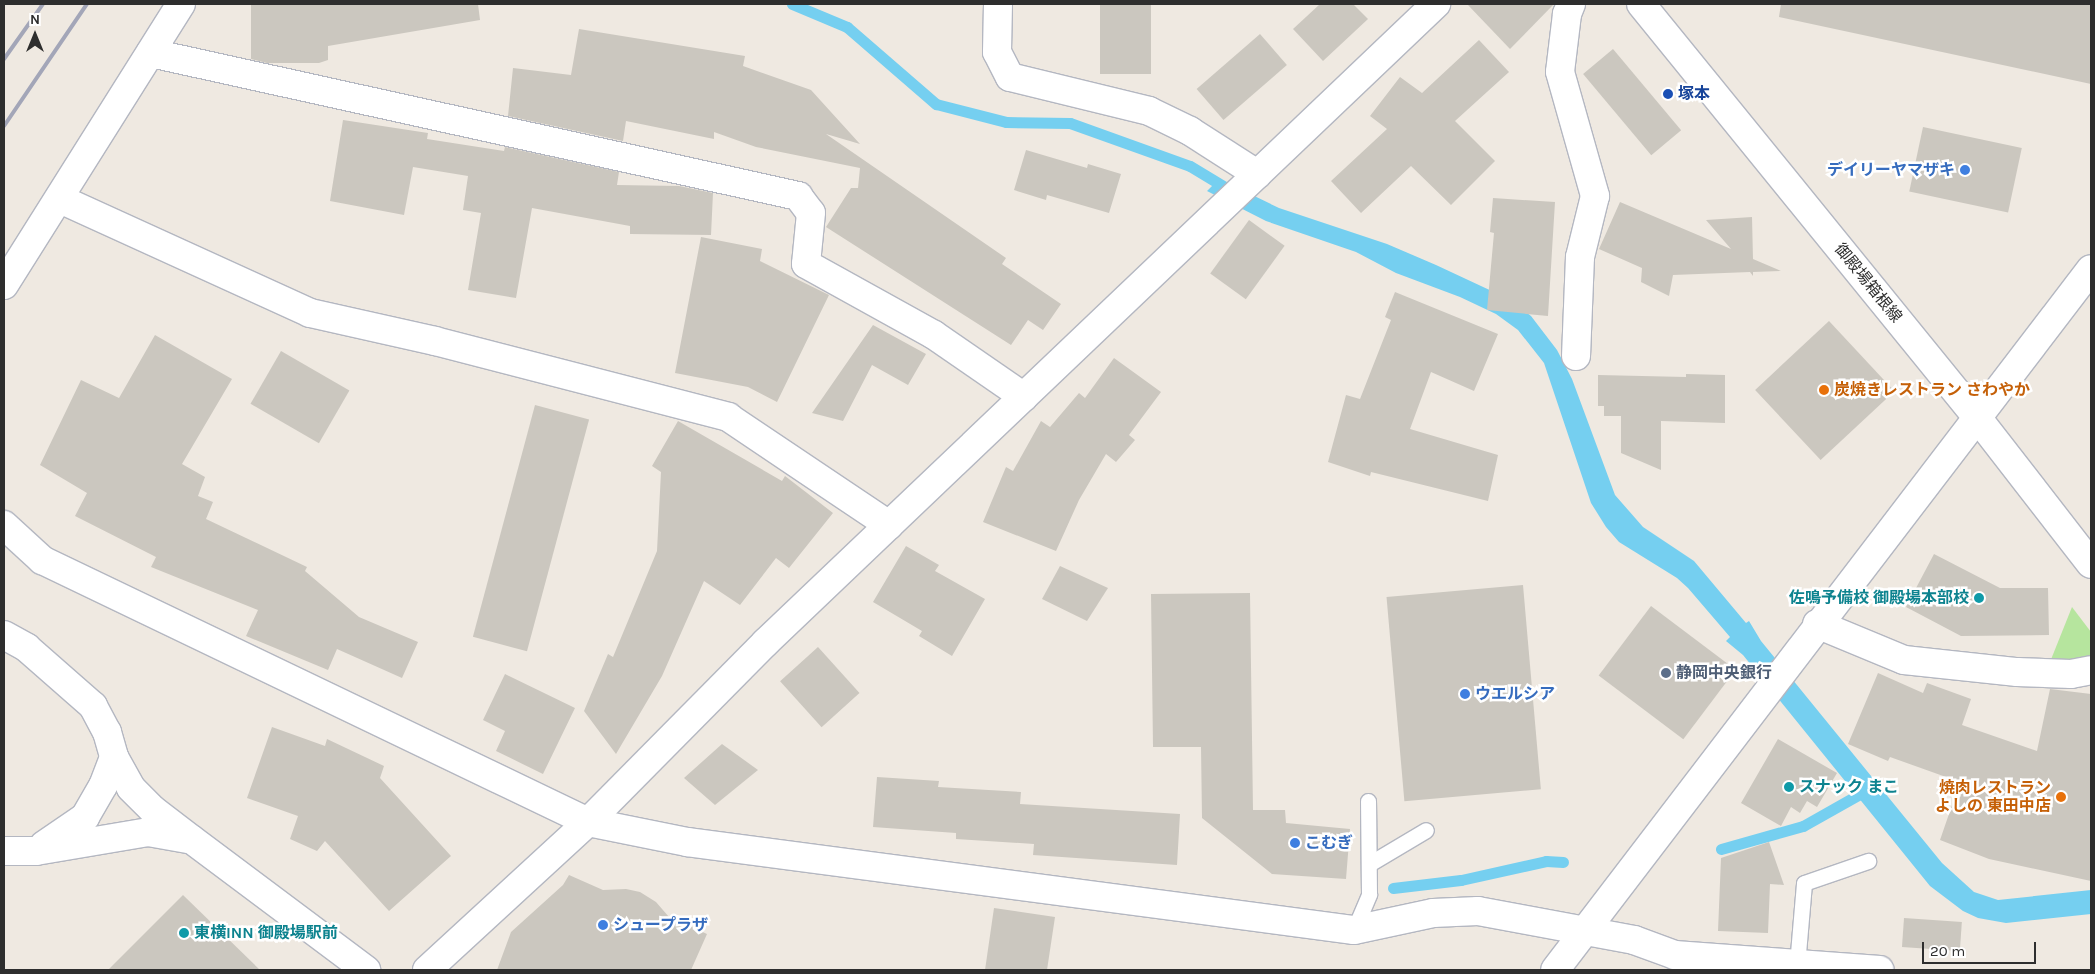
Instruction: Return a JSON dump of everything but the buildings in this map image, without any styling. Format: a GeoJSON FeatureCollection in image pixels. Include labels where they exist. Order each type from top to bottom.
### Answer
{"type":"FeatureCollection","features":[{"type":"Feature","properties":{"kind":"street"},"geometry":{"type":"LineString","coordinates":[[4,285],[60,200],[181,4]]}},
{"type":"Feature","properties":{"kind":"street"},"geometry":{"type":"LineString","coordinates":[[998,4],[997,52],[1010,76],[1149,111],[1190,131],[1257,174]]}},
{"type":"Feature","properties":{"kind":"street"},"geometry":{"type":"LineString","coordinates":[[427,970],[588,822],[766,643],[1436,4]]}},
{"type":"Feature","properties":{"kind":"street"},"geometry":{"type":"LineString","coordinates":[[1571,4],[1560,72],[1595,196],[1580,258],[1576,356]]}},
{"type":"Feature","properties":{"kind":"street","name":"御殿場箱根線"},"geometry":{"type":"LineString","coordinates":[[1641,4],[1976,416],[2091,564]]}},
{"type":"Feature","properties":{"kind":"street"},"geometry":{"type":"LineString","coordinates":[[151,53],[798,196],[812,213],[806,264],[934,335],[1024,397]]}},
{"type":"Feature","properties":{"kind":"street"},"geometry":{"type":"LineString","coordinates":[[60,200],[310,313],[435,341],[728,417],[889,526]]}},
{"type":"Feature","properties":{"kind":"street"},"geometry":{"type":"LineString","coordinates":[[1555,970],[1788,661],[2091,269]]}},
{"type":"Feature","properties":{"kind":"street"},"geometry":{"type":"LineString","coordinates":[[4,525],[42,560],[588,822],[687,842],[1354,930],[1433,912],[1478,911],[1634,940],[1675,955],[1863,970]]}},
{"type":"Feature","properties":{"kind":"street"},"geometry":{"type":"LineString","coordinates":[[1817,624],[1904,660],[2017,672],[2070,674],[2091,670]]}},
{"type":"Feature","properties":{"kind":"street"},"geometry":{"type":"LineString","coordinates":[[4,635],[27,648],[92,706],[108,732],[114,758],[131,788],[154,810],[366,970]]}},
{"type":"Feature","properties":{"kind":"street"},"geometry":{"type":"LineString","coordinates":[[36,851],[85,817],[103,786],[114,758]]}},
{"type":"Feature","properties":{"kind":"street"},"geometry":{"type":"LineString","coordinates":[[4,851],[36,851],[148,832],[191,839]]}},
{"type":"Feature","properties":{"kind":"lane"},"geometry":{"type":"LineString","coordinates":[[1354,930],[1369,894],[1368,801]]}},
{"type":"Feature","properties":{"kind":"lane"},"geometry":{"type":"LineString","coordinates":[[1369,864],[1426,830]]}},
{"type":"Feature","properties":{"kind":"lane"},"geometry":{"type":"LineString","coordinates":[[1797,965],[1804,883],[1868,861]]}},
{"type":"Feature","properties":{"kind":"green space"},"geometry":{"type":"Polygon","coordinates":[[[2072,607],[2091,632],[2091,661],[2050,662],[2072,607]]]}},
{"type":"Feature","properties":{"kind":"water"},"geometry":{"type":"Polygon","coordinates":[[[1219,179],[1279,208],[1387,244],[1436,265],[1511,300],[1531,316],[1557,350],[1572,379],[1615,495],[1643,527],[1694,561],[1746,623],[1749,621],[1761,641],[1942,863],[1974,892],[1998,900],[2091,890],[2091,914],[2006,923],[1978,918],[1963,911],[1930,886],[1743,655],[1726,641],[1730,637],[1688,588],[1677,578],[1619,542],[1606,527],[1591,503],[1544,363],[1518,330],[1496,314],[1460,297],[1396,273],[1356,252],[1266,221],[1207,191],[1219,179]]]}},
{"type":"Feature","properties":{"kind":"waterway"},"geometry":{"type":"LineString","coordinates":[[792,4],[847,27],[936,104],[1006,122],[1070,123],[1190,166],[1228,189]]}},
{"type":"Feature","properties":{"kind":"waterway"},"geometry":{"type":"LineString","coordinates":[[1721,849],[1803,826],[1867,790]]}},
{"type":"Feature","properties":{"kind":"waterway"},"geometry":{"type":"LineString","coordinates":[[1393,888],[1461,880],[1546,861],[1563,862]]}},
{"type":"Feature","properties":{"kind":"railway"},"geometry":{"type":"LineString","coordinates":[[4,59],[43,4]]}},
{"type":"Feature","properties":{"kind":"railway"},"geometry":{"type":"LineString","coordinates":[[4,126],[87,4]]}},
{"type":"Feature","properties":{"kind":"place","name":"塚本"},"geometry":{"type":"Point","coordinates":[1668,94]}},
{"type":"Feature","properties":{"kind":"place","name":"デイリーヤマザキ"},"geometry":{"type":"Point","coordinates":[1965,170]}},
{"type":"Feature","properties":{"kind":"place","name":"炭焼きレストラン さわやか"},"geometry":{"type":"Point","coordinates":[1824,390]}},
{"type":"Feature","properties":{"kind":"place","name":"佐鳴予備校 御殿場本部校"},"geometry":{"type":"Point","coordinates":[1979,598]}},
{"type":"Feature","properties":{"kind":"place","name":"静岡中央銀行"},"geometry":{"type":"Point","coordinates":[1666,673]}},
{"type":"Feature","properties":{"kind":"place","name":"ウエルシア"},"geometry":{"type":"Point","coordinates":[1465,694]}},
{"type":"Feature","properties":{"kind":"place","name":"スナック まこ"},"geometry":{"type":"Point","coordinates":[1789,787]}},
{"type":"Feature","properties":{"kind":"place","name":"焼肉レストラン よしの 東田中店"},"geometry":{"type":"Point","coordinates":[2061,797]}},
{"type":"Feature","properties":{"kind":"place","name":"こむぎ"},"geometry":{"type":"Point","coordinates":[1295,843]}},
{"type":"Feature","properties":{"kind":"place","name":"シュープラザ"},"geometry":{"type":"Point","coordinates":[603,925]}},
{"type":"Feature","properties":{"kind":"place","name":"東横INN 御殿場駅前"},"geometry":{"type":"Point","coordinates":[184,933]}}]}
